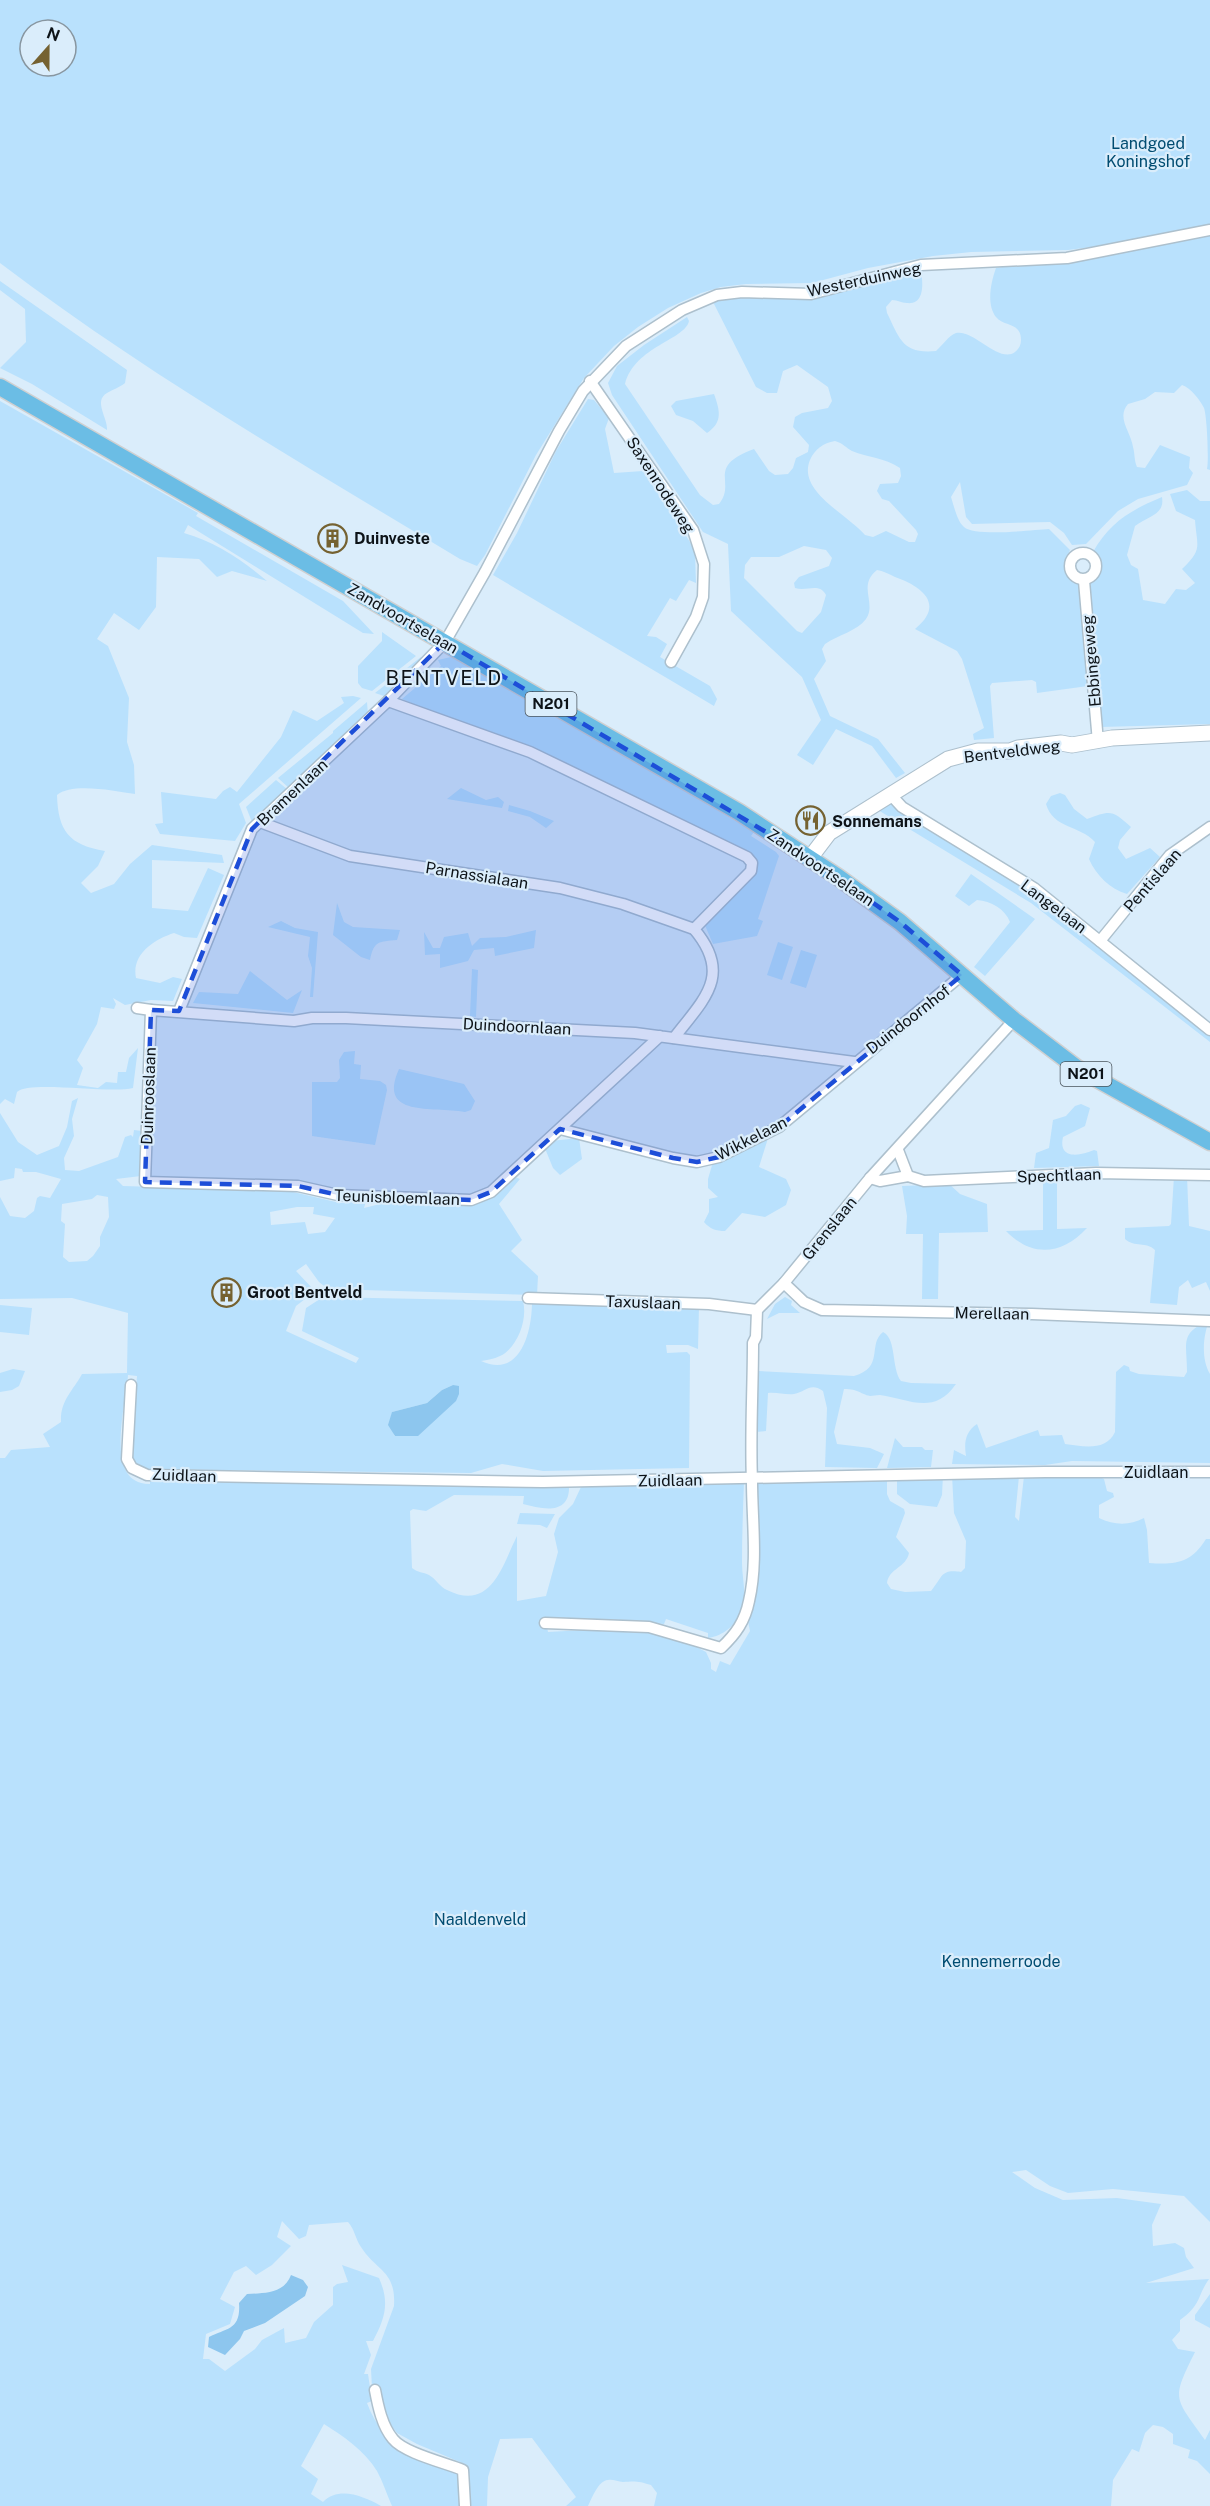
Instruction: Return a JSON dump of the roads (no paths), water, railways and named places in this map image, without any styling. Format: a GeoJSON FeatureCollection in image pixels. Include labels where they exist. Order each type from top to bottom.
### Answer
{"type":"FeatureCollection","features":[{"type":"Feature","properties":{"kind":"main road","name":"Zandvoortselaan"},"geometry":{"type":"LineString","coordinates":[[0,387],[739,812],[810,858],[900,922],[969,981]]}},
{"type":"Feature","properties":{"kind":"main road","name":"N201"},"geometry":{"type":"LineString","coordinates":[[969,981],[1014,1020],[1093,1078],[1210,1142]]}},
{"type":"Feature","properties":{"kind":"street","name":"Westerduinweg"},"geometry":{"type":"LineString","coordinates":[[445,642],[485,572],[559,431],[590,381],[626,346],[691,305],[717,295],[742,292],[811,294],[921,266],[1067,258],[1210,230]]}},
{"type":"Feature","properties":{"kind":"street","name":"Saxenrodeweg"},"geometry":{"type":"LineString","coordinates":[[590,381],[693,530],[704,564],[704,589],[696,617],[671,662]]}},
{"type":"Feature","properties":{"kind":"street","name":"Ebbingeweg"},"geometry":{"type":"LineString","coordinates":[[1084,580],[1098,741]]}},
{"type":"Feature","properties":{"kind":"street","name":"Bramenlaan"},"geometry":{"type":"LineString","coordinates":[[179,1011],[242,849],[252,829],[388,701],[445,642]]}},
{"type":"Feature","properties":{"kind":"street","name":"Zandvoortselaan"},"geometry":{"type":"LineString","coordinates":[[388,701],[530,752],[739,851],[752,863],[751,871],[694,929]]}},
{"type":"Feature","properties":{"kind":"street","name":"Bentveldweg"},"geometry":{"type":"LineString","coordinates":[[810,858],[829,833],[948,759],[978,751],[1010,751],[1018,748],[1120,737],[1210,734]]}},
{"type":"Feature","properties":{"kind":"street","name":"Langelaan"},"geometry":{"type":"LineString","coordinates":[[890,794],[902,807],[1034,888],[1210,1030]]}},
{"type":"Feature","properties":{"kind":"street","name":"Parnassialaan"},"geometry":{"type":"LineString","coordinates":[[260,822],[350,856],[560,888],[623,904],[694,929]]}},
{"type":"Feature","properties":{"kind":"street","name":"Pentislaan"},"geometry":{"type":"LineString","coordinates":[[1100,941],[1170,855],[1210,827]]}},
{"type":"Feature","properties":{"kind":"street"},"geometry":{"type":"LineString","coordinates":[[674,1038],[702,1001],[712,980],[714,969],[712,958],[706,943],[694,929]]}},
{"type":"Feature","properties":{"kind":"street","name":"Duindoornhof"},"geometry":{"type":"LineString","coordinates":[[854,1062],[969,981]]}},
{"type":"Feature","properties":{"kind":"street"},"geometry":{"type":"LineString","coordinates":[[137,1008],[179,1011]]}},
{"type":"Feature","properties":{"kind":"street","name":"Duinrooslaan"},"geometry":{"type":"LineString","coordinates":[[146,1182],[151,1010]]}},
{"type":"Feature","properties":{"kind":"street","name":"Duindoornlaan"},"geometry":{"type":"LineString","coordinates":[[179,1011],[294,1021],[317,1018],[613,1031],[854,1062]]}},
{"type":"Feature","properties":{"kind":"street","name":"Grenslaan"},"geometry":{"type":"LineString","coordinates":[[757,1310],[784,1283],[870,1178],[898,1150],[1014,1020]]}},
{"type":"Feature","properties":{"kind":"street","name":"Teunisbloemlaan"},"geometry":{"type":"LineString","coordinates":[[146,1182],[298,1186],[338,1195],[471,1200],[491,1192],[660,1036]]}},
{"type":"Feature","properties":{"kind":"street","name":"Wikkelaan"},"geometry":{"type":"LineString","coordinates":[[560,1129],[673,1158],[697,1162],[720,1157],[779,1127],[854,1062]]}},
{"type":"Feature","properties":{"kind":"street"},"geometry":{"type":"LineString","coordinates":[[898,1150],[908,1176]]}},
{"type":"Feature","properties":{"kind":"street","name":"Spechtlaan"},"geometry":{"type":"LineString","coordinates":[[870,1178],[880,1181],[908,1176],[924,1181],[1096,1173],[1210,1175]]}},
{"type":"Feature","properties":{"kind":"street","name":"Merellaan"},"geometry":{"type":"LineString","coordinates":[[784,1283],[804,1302],[822,1310],[1210,1321]]}},
{"type":"Feature","properties":{"kind":"street","name":"Taxuslaan"},"geometry":{"type":"LineString","coordinates":[[528,1298],[709,1304],[757,1310]]}},
{"type":"Feature","properties":{"kind":"street"},"geometry":{"type":"LineString","coordinates":[[545,1623],[649,1627],[721,1648],[734,1636],[742,1624],[749,1602],[754,1565],[753,1343],[756,1337],[757,1310]]}},
{"type":"Feature","properties":{"kind":"street","name":"Zuidlaan"},"geometry":{"type":"LineString","coordinates":[[131,1385],[127,1459],[132,1468],[147,1475],[543,1482],[1210,1472]]}},
{"type":"Feature","properties":{"kind":"street"},"geometry":{"type":"LineString","coordinates":[[375,2390],[384,2423],[393,2439],[405,2448],[463,2470],[465,2506]]}},
{"type":"Feature","properties":{"kind":"place","name":"Duinveste"},"geometry":{"type":"Point","coordinates":[333,538]}},
{"type":"Feature","properties":{"kind":"place","name":"Sonnemans"},"geometry":{"type":"Point","coordinates":[811,821]}},
{"type":"Feature","properties":{"kind":"place","name":"Groot Bentveld"},"geometry":{"type":"Point","coordinates":[226,1292]}},
{"type":"Feature","properties":{"kind":"district","name":"BENTVELD"},"geometry":{"type":"Point","coordinates":[444,678]}},
{"type":"Feature","properties":{"kind":"park label","name":"Landgoed Koningshof"},"geometry":{"type":"Point","coordinates":[1148,152]}},
{"type":"Feature","properties":{"kind":"park label","name":"Naaldenveld"},"geometry":{"type":"Point","coordinates":[480,1919]}},
{"type":"Feature","properties":{"kind":"park label","name":"Kennemerroode"},"geometry":{"type":"Point","coordinates":[1001,1961]}}]}
